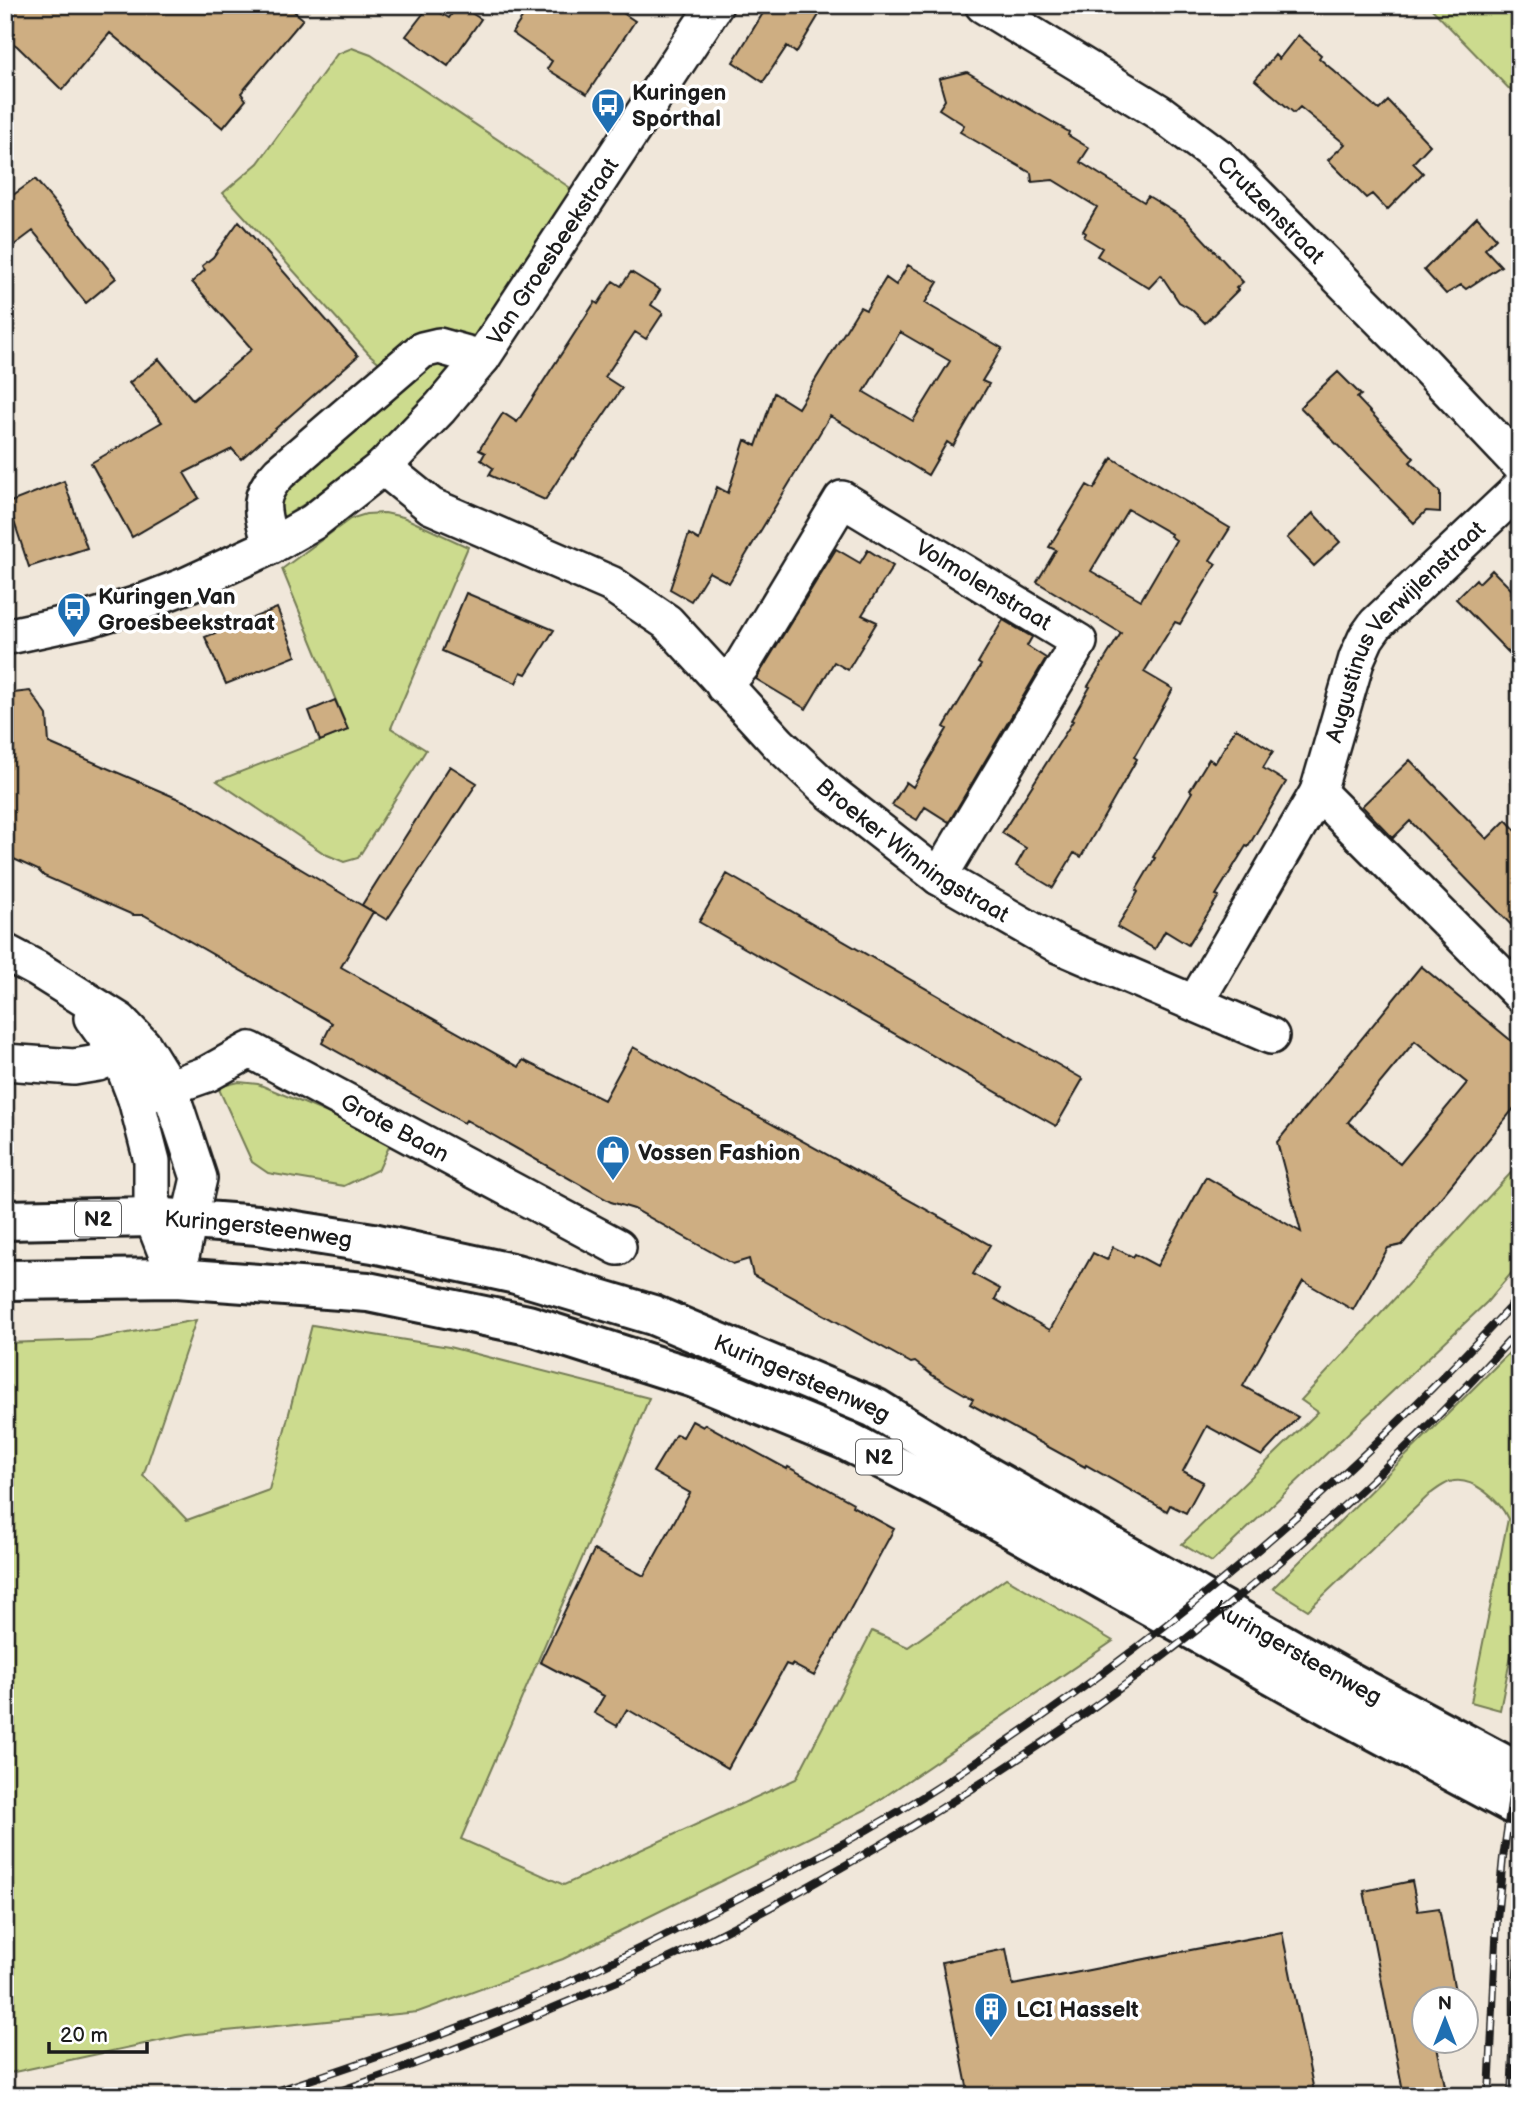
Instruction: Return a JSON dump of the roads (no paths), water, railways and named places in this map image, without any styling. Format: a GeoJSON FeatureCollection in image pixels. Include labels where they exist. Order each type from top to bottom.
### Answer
{"type":"FeatureCollection","features":[{"type":"Feature","properties":{"kind":"main road","name":"Kuringersteenweg"},"geometry":{"type":"LineString","coordinates":[[5,1220],[152,1217],[258,1225],[373,1242],[516,1274],[665,1320],[875,1408],[969,1466],[1298,1652],[1520,1773]]}},
{"type":"Feature","properties":{"kind":"main road","name":"Kuringersteenweg"},"geometry":{"type":"LineString","coordinates":[[5,1280],[176,1278],[368,1292],[528,1325],[694,1378],[845,1440],[906,1471],[1520,1808]]}},
{"type":"Feature","properties":{"kind":"street","name":"Van Groesbeekstraat"},"geometry":{"type":"LineString","coordinates":[[5,637],[89,619],[187,585],[271,546],[313,522],[383,467],[440,408],[482,358],[715,5]]}},
{"type":"Feature","properties":{"kind":"street","name":"Crutzenstraat"},"geometry":{"type":"LineString","coordinates":[[983,5],[1159,112],[1219,157],[1411,349],[1520,464]]}},
{"type":"Feature","properties":{"kind":"street","name":"Van Groesbeekstraat"},"geometry":{"type":"LineString","coordinates":[[271,546],[262,511],[266,487],[279,473],[422,349],[439,346],[482,358]]}},
{"type":"Feature","properties":{"kind":"street","name":"Broeker Winningstraat"},"geometry":{"type":"LineString","coordinates":[[383,467],[431,506],[611,584],[667,622],[779,744],[829,791],[939,877],[1058,944],[1271,1036]]}},
{"type":"Feature","properties":{"kind":"street","name":"Augustinus Verwijlenstraat"},"geometry":{"type":"LineString","coordinates":[[1195,1003],[1318,792],[1357,658],[1366,638],[1376,624],[1520,488]]}},
{"type":"Feature","properties":{"kind":"street","name":"Volmolenstraat"},"geometry":{"type":"LineString","coordinates":[[724,686],[742,665],[842,499],[1079,642],[939,877]]}},
{"type":"Feature","properties":{"kind":"street"},"geometry":{"type":"LineString","coordinates":[[1318,792],[1520,993]]}},
{"type":"Feature","properties":{"kind":"street"},"geometry":{"type":"LineString","coordinates":[[5,952],[120,1021],[131,1050],[136,1099],[152,1161],[152,1217],[176,1278]]}},
{"type":"Feature","properties":{"kind":"street"},"geometry":{"type":"LineString","coordinates":[[5,1062],[74,1067],[98,1063],[131,1050]]}},
{"type":"Feature","properties":{"kind":"street"},"geometry":{"type":"LineString","coordinates":[[131,1050],[169,1087],[199,1178],[176,1278]]}},
{"type":"Feature","properties":{"kind":"street","name":"Grote Baan"},"geometry":{"type":"LineString","coordinates":[[136,1099],[207,1074],[250,1050],[618,1247]]}},
{"type":"Feature","properties":{"kind":"railway"},"geometry":{"type":"LineString","coordinates":[[261,2096],[433,2037],[571,1981],[799,1867],[955,1776],[1108,1669],[1182,1613],[1253,1554],[1390,1430],[1520,1296]]}},
{"type":"Feature","properties":{"kind":"railway"},"geometry":{"type":"LineString","coordinates":[[324,2096],[473,2041],[688,1950],[828,1875],[970,1790],[1056,1734],[1140,1674],[1300,1545],[1376,1476],[1520,1329]]}},
{"type":"Feature","properties":{"kind":"railway"},"geometry":{"type":"LineString","coordinates":[[1489,2096],[1497,1919],[1520,1741]]}},
{"type":"Feature","properties":{"kind":"railway"},"geometry":{"type":"LineString","coordinates":[[1511,2096],[1520,1911]]}},
{"type":"Feature","properties":{"kind":"place","name":"Kuringen Sporthal"},"geometry":{"type":"Point","coordinates":[608,135]}},
{"type":"Feature","properties":{"kind":"place","name":"Kuringen Van Groesbeekstraat"},"geometry":{"type":"Point","coordinates":[74,639]}},
{"type":"Feature","properties":{"kind":"place","name":"Vossen Fashion"},"geometry":{"type":"Point","coordinates":[613,1182]}},
{"type":"Feature","properties":{"kind":"place","name":"LCI Hasselt"},"geometry":{"type":"Point","coordinates":[991,2039]}}]}
